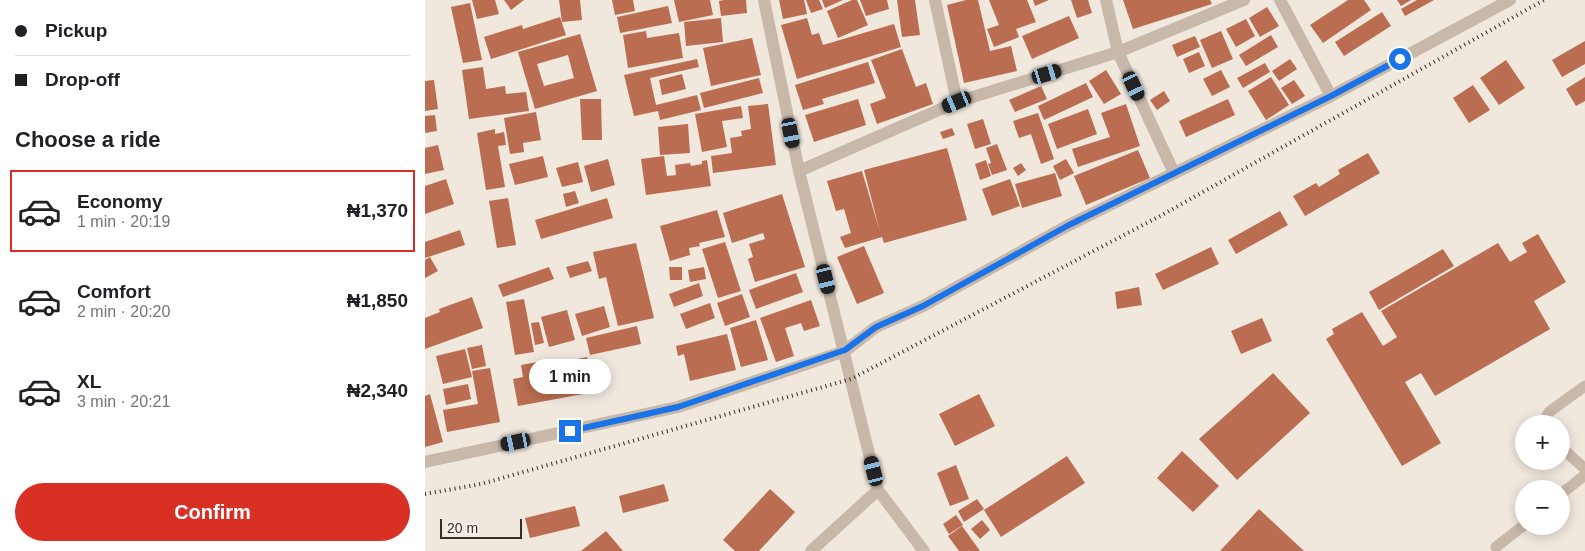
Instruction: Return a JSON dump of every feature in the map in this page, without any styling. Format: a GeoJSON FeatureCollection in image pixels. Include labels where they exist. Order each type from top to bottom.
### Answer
{"type":"FeatureCollection","features":[{"type":"Feature","properties":{"kind":"street"},"geometry":{"type":"LineString","coordinates":[[764,0],[799,171],[845,350],[878,490],[924,551]]}},
{"type":"Feature","properties":{"kind":"street"},"geometry":{"type":"LineString","coordinates":[[935,0],[957,102]]}},
{"type":"Feature","properties":{"kind":"street"},"geometry":{"type":"LineString","coordinates":[[1105,0],[1118,52],[1174,173]]}},
{"type":"Feature","properties":{"kind":"street"},"geometry":{"type":"LineString","coordinates":[[799,171],[957,102],[1118,52],[1244,0]]}},
{"type":"Feature","properties":{"kind":"street"},"geometry":{"type":"LineString","coordinates":[[1280,0],[1331,96]]}},
{"type":"Feature","properties":{"kind":"street"},"geometry":{"type":"LineString","coordinates":[[425,462],[678,407],[845,350],[876,327],[923,306],[1067,226],[1331,96],[1505,1]]}},
{"type":"Feature","properties":{"kind":"street"},"geometry":{"type":"LineString","coordinates":[[811,551],[878,490]]}},
{"type":"Feature","properties":{"kind":"lane"},"geometry":{"type":"LineString","coordinates":[[1548,415],[1585,386]]}},
{"type":"Feature","properties":{"kind":"lane"},"geometry":{"type":"LineString","coordinates":[[1570,455],[1585,469]]}},
{"type":"Feature","properties":{"kind":"lane"},"geometry":{"type":"LineString","coordinates":[[1570,487],[1585,475]]}},
{"type":"Feature","properties":{"kind":"lane"},"geometry":{"type":"LineString","coordinates":[[1496,547],[1515,531]]}},
{"type":"Feature","properties":{"kind":"building"},"geometry":{"type":"Polygon","coordinates":[[[472,0],[495,0],[499,14],[477,19],[472,0]]]}},
{"type":"Feature","properties":{"kind":"building"},"geometry":{"type":"Polygon","coordinates":[[[504,0],[524,0],[511,10],[504,0]]]}},
{"type":"Feature","properties":{"kind":"building"},"geometry":{"type":"Polygon","coordinates":[[[559,0],[580,0],[582,20],[562,22],[559,0]]]}},
{"type":"Feature","properties":{"kind":"building"},"geometry":{"type":"Polygon","coordinates":[[[612,0],[633,0],[635,11],[615,15],[612,0]]]}},
{"type":"Feature","properties":{"kind":"building"},"geometry":{"type":"Polygon","coordinates":[[[674,0],[710,0],[713,15],[679,22],[674,0]]]}},
{"type":"Feature","properties":{"kind":"building"},"geometry":{"type":"Polygon","coordinates":[[[746,0],[747,13],[721,16],[719,1],[746,0]]]}},
{"type":"Feature","properties":{"kind":"building"},"geometry":{"type":"Polygon","coordinates":[[[779,0],[804,0],[807,14],[783,19],[779,0]]]}},
{"type":"Feature","properties":{"kind":"building"},"geometry":{"type":"Polygon","coordinates":[[[806,0],[819,0],[823,9],[811,13],[806,0]]]}},
{"type":"Feature","properties":{"kind":"building"},"geometry":{"type":"Polygon","coordinates":[[[822,0],[843,0],[825,8],[822,0]]]}},
{"type":"Feature","properties":{"kind":"building"},"geometry":{"type":"Polygon","coordinates":[[[852,0],[857,0],[868,25],[838,38],[827,11],[852,0]]]}},
{"type":"Feature","properties":{"kind":"building"},"geometry":{"type":"Polygon","coordinates":[[[860,0],[887,0],[889,9],[866,16],[860,0]]]}},
{"type":"Feature","properties":{"kind":"building"},"geometry":{"type":"Polygon","coordinates":[[[897,0],[915,0],[920,35],[902,37],[897,0]]]}},
{"type":"Feature","properties":{"kind":"building"},"geometry":{"type":"Polygon","coordinates":[[[966,0],[978,0],[990,51],[1011,46],[1017,71],[964,83],[947,5],[966,0]]]}},
{"type":"Feature","properties":{"kind":"building"},"geometry":{"type":"Polygon","coordinates":[[[989,0],[1027,0],[1036,22],[1016,29],[1019,37],[994,47],[987,29],[999,25],[989,0]]]}},
{"type":"Feature","properties":{"kind":"building"},"geometry":{"type":"Polygon","coordinates":[[[1033,0],[1049,0],[1035,6],[1033,0]]]}},
{"type":"Feature","properties":{"kind":"building"},"geometry":{"type":"Polygon","coordinates":[[[1071,0],[1088,0],[1092,13],[1077,18],[1071,0]]]}},
{"type":"Feature","properties":{"kind":"building"},"geometry":{"type":"Polygon","coordinates":[[[1123,0],[1210,0],[1212,4],[1133,29],[1123,0]]]}},
{"type":"Feature","properties":{"kind":"building"},"geometry":{"type":"Polygon","coordinates":[[[1348,0],[1364,0],[1371,10],[1323,43],[1310,25],[1348,0]]]}},
{"type":"Feature","properties":{"kind":"building"},"geometry":{"type":"Polygon","coordinates":[[[1397,0],[1411,0],[1401,6],[1397,0]]]}},
{"type":"Feature","properties":{"kind":"building"},"geometry":{"type":"Polygon","coordinates":[[[1417,0],[1434,0],[1405,16],[1401,9],[1417,0]]]}},
{"type":"Feature","properties":{"kind":"building"},"geometry":{"type":"Polygon","coordinates":[[[470,3],[482,60],[463,63],[451,7],[470,3]]]}},
{"type":"Feature","properties":{"kind":"building"},"geometry":{"type":"Polygon","coordinates":[[[668,6],[672,23],[620,33],[617,17],[668,6]]]}},
{"type":"Feature","properties":{"kind":"building"},"geometry":{"type":"Polygon","coordinates":[[[1267,7],[1279,26],[1260,37],[1249,18],[1267,7]]]}},
{"type":"Feature","properties":{"kind":"building"},"geometry":{"type":"Polygon","coordinates":[[[1382,12],[1391,26],[1344,56],[1335,42],[1382,12]]]}},
{"type":"Feature","properties":{"kind":"building"},"geometry":{"type":"Polygon","coordinates":[[[1069,16],[1079,38],[1032,59],[1022,36],[1069,16]]]}},
{"type":"Feature","properties":{"kind":"building"},"geometry":{"type":"Polygon","coordinates":[[[560,17],[566,35],[491,59],[484,37],[522,25],[523,29],[560,17]]]}},
{"type":"Feature","properties":{"kind":"building"},"geometry":{"type":"Polygon","coordinates":[[[721,18],[723,42],[686,46],[684,22],[721,18]]]}},
{"type":"Feature","properties":{"kind":"building"},"geometry":{"type":"Polygon","coordinates":[[[807,18],[812,35],[819,33],[823,45],[894,24],[901,47],[797,79],[781,25],[807,18]]]}},
{"type":"Feature","properties":{"kind":"building"},"geometry":{"type":"Polygon","coordinates":[[[1246,19],[1255,36],[1236,47],[1226,29],[1246,19]]]}},
{"type":"Feature","properties":{"kind":"building"},"geometry":{"type":"Polygon","coordinates":[[[646,31],[647,38],[679,33],[683,58],[628,68],[623,35],[646,31]]]}},
{"type":"Feature","properties":{"kind":"building"},"geometry":{"type":"Polygon","coordinates":[[[1221,31],[1233,59],[1212,68],[1200,40],[1221,31]]]}},
{"type":"Feature","properties":{"kind":"building"},"geometry":{"type":"Polygon","coordinates":[[[580,34],[597,91],[535,109],[518,52],[580,34]],[[568,55],[537,64],[544,86],[574,78],[568,55]]]}},
{"type":"Feature","properties":{"kind":"building"},"geometry":{"type":"Polygon","coordinates":[[[1271,35],[1278,47],[1246,66],[1239,55],[1271,35]]]}},
{"type":"Feature","properties":{"kind":"building"},"geometry":{"type":"Polygon","coordinates":[[[1195,36],[1200,47],[1177,57],[1172,45],[1195,36]]]}},
{"type":"Feature","properties":{"kind":"building"},"geometry":{"type":"Polygon","coordinates":[[[752,38],[761,75],[711,86],[703,48],[752,38]]]}},
{"type":"Feature","properties":{"kind":"building"},"geometry":{"type":"Polygon","coordinates":[[[1585,41],[1585,64],[1562,77],[1552,60],[1585,41]]]}},
{"type":"Feature","properties":{"kind":"building"},"geometry":{"type":"Polygon","coordinates":[[[902,49],[916,87],[926,83],[933,104],[877,124],[870,104],[886,98],[871,60],[902,49]]]}},
{"type":"Feature","properties":{"kind":"building"},"geometry":{"type":"Polygon","coordinates":[[[1199,52],[1205,66],[1189,73],[1183,59],[1199,52]]]}},
{"type":"Feature","properties":{"kind":"building"},"geometry":{"type":"Polygon","coordinates":[[[697,59],[699,67],[650,78],[656,105],[697,95],[701,110],[660,120],[658,111],[634,116],[624,75],[697,59]]]}},
{"type":"Feature","properties":{"kind":"building"},"geometry":{"type":"Polygon","coordinates":[[[1290,59],[1297,69],[1279,81],[1272,71],[1290,59]]]}},
{"type":"Feature","properties":{"kind":"building"},"geometry":{"type":"Polygon","coordinates":[[[1506,60],[1525,88],[1499,105],[1480,78],[1506,60]]]}},
{"type":"Feature","properties":{"kind":"building"},"geometry":{"type":"Polygon","coordinates":[[[868,62],[875,83],[822,99],[824,104],[803,110],[795,85],[868,62]]]}},
{"type":"Feature","properties":{"kind":"building"},"geometry":{"type":"Polygon","coordinates":[[[1265,63],[1270,72],[1243,88],[1237,78],[1265,63]]]}},
{"type":"Feature","properties":{"kind":"building"},"geometry":{"type":"Polygon","coordinates":[[[483,67],[486,89],[505,86],[506,94],[526,92],[529,111],[469,119],[462,70],[483,67]]]}},
{"type":"Feature","properties":{"kind":"building"},"geometry":{"type":"Polygon","coordinates":[[[1106,70],[1121,94],[1104,104],[1089,81],[1106,70]]]}},
{"type":"Feature","properties":{"kind":"building"},"geometry":{"type":"Polygon","coordinates":[[[1221,70],[1230,87],[1212,96],[1203,79],[1221,70]]]}},
{"type":"Feature","properties":{"kind":"building"},"geometry":{"type":"Polygon","coordinates":[[[682,74],[686,89],[662,95],[659,80],[682,74]]]}},
{"type":"Feature","properties":{"kind":"building"},"geometry":{"type":"Polygon","coordinates":[[[1271,77],[1289,105],[1266,120],[1248,91],[1271,77]]]}},
{"type":"Feature","properties":{"kind":"building"},"geometry":{"type":"Polygon","coordinates":[[[1585,77],[1585,101],[1576,106],[1566,89],[1585,77]]]}},
{"type":"Feature","properties":{"kind":"building"},"geometry":{"type":"Polygon","coordinates":[[[759,78],[763,93],[704,108],[700,93],[759,78]]]}},
{"type":"Feature","properties":{"kind":"building"},"geometry":{"type":"Polygon","coordinates":[[[434,80],[438,109],[425,111],[425,81],[434,80]]]}},
{"type":"Feature","properties":{"kind":"building"},"geometry":{"type":"Polygon","coordinates":[[[1294,80],[1305,96],[1292,104],[1281,88],[1294,80]]]}},
{"type":"Feature","properties":{"kind":"building"},"geometry":{"type":"Polygon","coordinates":[[[1086,83],[1093,97],[1044,120],[1038,106],[1086,83]]]}},
{"type":"Feature","properties":{"kind":"building"},"geometry":{"type":"Polygon","coordinates":[[[1473,85],[1490,110],[1469,123],[1453,98],[1473,85]]]}},
{"type":"Feature","properties":{"kind":"building"},"geometry":{"type":"Polygon","coordinates":[[[1041,86],[1047,99],[1015,112],[1009,100],[1041,86]]]}},
{"type":"Feature","properties":{"kind":"building"},"geometry":{"type":"Polygon","coordinates":[[[1164,91],[1170,101],[1157,110],[1150,100],[1164,91]]]}},
{"type":"Feature","properties":{"kind":"building"},"geometry":{"type":"Polygon","coordinates":[[[580,99],[601,99],[602,140],[582,140],[580,99]]]}},
{"type":"Feature","properties":{"kind":"building"},"geometry":{"type":"Polygon","coordinates":[[[858,99],[866,125],[814,142],[805,115],[858,99]]]}},
{"type":"Feature","properties":{"kind":"building"},"geometry":{"type":"Polygon","coordinates":[[[1228,99],[1235,115],[1186,137],[1179,121],[1228,99]]]}},
{"type":"Feature","properties":{"kind":"building"},"geometry":{"type":"Polygon","coordinates":[[[768,104],[776,165],[713,173],[711,156],[732,153],[730,138],[742,136],[741,131],[751,129],[748,106],[768,104]]]}},
{"type":"Feature","properties":{"kind":"building"},"geometry":{"type":"Polygon","coordinates":[[[1126,104],[1140,146],[1078,167],[1072,149],[1110,137],[1101,113],[1126,104]]]}},
{"type":"Feature","properties":{"kind":"building"},"geometry":{"type":"Polygon","coordinates":[[[741,106],[743,118],[722,121],[727,147],[702,152],[695,114],[741,106]]]}},
{"type":"Feature","properties":{"kind":"building"},"geometry":{"type":"Polygon","coordinates":[[[1088,109],[1097,134],[1057,149],[1048,124],[1088,109]]]}},
{"type":"Feature","properties":{"kind":"building"},"geometry":{"type":"Polygon","coordinates":[[[536,112],[541,140],[523,143],[524,152],[510,154],[504,118],[536,112]]]}},
{"type":"Feature","properties":{"kind":"building"},"geometry":{"type":"Polygon","coordinates":[[[1038,113],[1054,159],[1041,164],[1031,134],[1019,138],[1013,121],[1038,113]]]}},
{"type":"Feature","properties":{"kind":"building"},"geometry":{"type":"Polygon","coordinates":[[[435,115],[437,131],[425,133],[425,116],[435,115]]]}},
{"type":"Feature","properties":{"kind":"building"},"geometry":{"type":"Polygon","coordinates":[[[983,119],[991,144],[975,149],[967,124],[983,119]]]}},
{"type":"Feature","properties":{"kind":"building"},"geometry":{"type":"Polygon","coordinates":[[[688,124],[690,153],[660,155],[658,127],[688,124]]]}},
{"type":"Feature","properties":{"kind":"building"},"geometry":{"type":"Polygon","coordinates":[[[952,128],[955,135],[943,139],[940,132],[952,128]]]}},
{"type":"Feature","properties":{"kind":"building"},"geometry":{"type":"Polygon","coordinates":[[[495,129],[495,134],[504,132],[506,145],[498,146],[505,187],[486,190],[477,133],[495,129]]]}},
{"type":"Feature","properties":{"kind":"building"},"geometry":{"type":"Polygon","coordinates":[[[997,144],[1007,170],[992,175],[988,164],[991,163],[986,148],[997,144]]]}},
{"type":"Feature","properties":{"kind":"building"},"geometry":{"type":"Polygon","coordinates":[[[438,145],[444,170],[425,174],[425,148],[438,145]]]}},
{"type":"Feature","properties":{"kind":"building"},"geometry":{"type":"Polygon","coordinates":[[[947,148],[967,220],[884,243],[882,237],[845,248],[840,237],[851,233],[844,209],[836,211],[827,181],[862,171],[880,232],[864,170],[947,148]]]}},
{"type":"Feature","properties":{"kind":"building"},"geometry":{"type":"Polygon","coordinates":[[[1138,150],[1150,178],[1086,205],[1074,176],[1138,150]]]}},
{"type":"Feature","properties":{"kind":"building"},"geometry":{"type":"Polygon","coordinates":[[[1368,153],[1380,173],[1305,216],[1293,196],[1316,183],[1319,187],[1340,174],[1338,170],[1368,153]]]}},
{"type":"Feature","properties":{"kind":"building"},"geometry":{"type":"Polygon","coordinates":[[[543,156],[548,177],[515,185],[509,164],[543,156]]]}},
{"type":"Feature","properties":{"kind":"building"},"geometry":{"type":"Polygon","coordinates":[[[664,156],[667,176],[676,175],[675,165],[690,163],[691,166],[702,164],[702,161],[707,160],[711,186],[646,195],[641,159],[664,156]]]}},
{"type":"Feature","properties":{"kind":"building"},"geometry":{"type":"Polygon","coordinates":[[[608,159],[615,185],[591,192],[584,166],[608,159]]]}},
{"type":"Feature","properties":{"kind":"building"},"geometry":{"type":"Polygon","coordinates":[[[1066,159],[1074,173],[1060,180],[1053,166],[1066,159]]]}},
{"type":"Feature","properties":{"kind":"building"},"geometry":{"type":"Polygon","coordinates":[[[986,160],[991,176],[980,180],[975,164],[986,160]]]}},
{"type":"Feature","properties":{"kind":"building"},"geometry":{"type":"Polygon","coordinates":[[[578,162],[583,182],[562,187],[556,168],[578,162]]]}},
{"type":"Feature","properties":{"kind":"building"},"geometry":{"type":"Polygon","coordinates":[[[1021,163],[1026,170],[1018,176],[1013,168],[1021,163]]]}},
{"type":"Feature","properties":{"kind":"building"},"geometry":{"type":"Polygon","coordinates":[[[1055,173],[1062,196],[1022,208],[1015,184],[1055,173]]]}},
{"type":"Feature","properties":{"kind":"building"},"geometry":{"type":"Polygon","coordinates":[[[446,179],[454,204],[425,214],[425,186],[446,179]]]}},
{"type":"Feature","properties":{"kind":"building"},"geometry":{"type":"Polygon","coordinates":[[[1010,179],[1020,206],[992,216],[982,189],[1010,179]]]}},
{"type":"Feature","properties":{"kind":"building"},"geometry":{"type":"Polygon","coordinates":[[[575,191],[579,203],[566,207],[563,194],[575,191]]]}},
{"type":"Feature","properties":{"kind":"building"},"geometry":{"type":"Polygon","coordinates":[[[782,194],[805,267],[755,282],[748,259],[753,257],[749,244],[765,239],[763,233],[732,243],[723,213],[782,194]]]}},
{"type":"Feature","properties":{"kind":"building"},"geometry":{"type":"Polygon","coordinates":[[[508,198],[516,245],[497,248],[489,201],[508,198]]]}},
{"type":"Feature","properties":{"kind":"building"},"geometry":{"type":"Polygon","coordinates":[[[607,198],[613,218],[541,239],[535,220],[607,198]]]}},
{"type":"Feature","properties":{"kind":"building"},"geometry":{"type":"Polygon","coordinates":[[[717,210],[725,237],[699,243],[700,246],[689,248],[690,255],[670,261],[660,226],[717,210]]]}},
{"type":"Feature","properties":{"kind":"building"},"geometry":{"type":"Polygon","coordinates":[[[1280,211],[1288,225],[1236,254],[1228,240],[1280,211]]]}},
{"type":"Feature","properties":{"kind":"building"},"geometry":{"type":"Polygon","coordinates":[[[460,230],[465,245],[425,258],[425,242],[460,230]]]}},
{"type":"Feature","properties":{"kind":"building"},"geometry":{"type":"Polygon","coordinates":[[[1538,234],[1566,282],[1534,301],[1550,329],[1435,396],[1421,373],[1405,382],[1441,443],[1402,466],[1326,339],[1334,334],[1332,329],[1362,312],[1383,346],[1397,337],[1381,311],[1498,243],[1510,262],[1527,252],[1522,243],[1538,234]]]}},
{"type":"Feature","properties":{"kind":"building"},"geometry":{"type":"Polygon","coordinates":[[[725,242],[741,291],[718,298],[702,249],[725,242]]]}},
{"type":"Feature","properties":{"kind":"building"},"geometry":{"type":"Polygon","coordinates":[[[636,243],[654,318],[618,326],[606,277],[599,279],[593,252],[636,243]]]}},
{"type":"Feature","properties":{"kind":"building"},"geometry":{"type":"Polygon","coordinates":[[[864,246],[884,293],[857,304],[837,257],[864,246]]]}},
{"type":"Feature","properties":{"kind":"building"},"geometry":{"type":"Polygon","coordinates":[[[1211,247],[1219,264],[1163,290],[1155,274],[1211,247]]]}},
{"type":"Feature","properties":{"kind":"building"},"geometry":{"type":"Polygon","coordinates":[[[1443,249],[1454,266],[1379,310],[1369,292],[1443,249]]]}},
{"type":"Feature","properties":{"kind":"building"},"geometry":{"type":"Polygon","coordinates":[[[430,257],[438,271],[425,278],[425,260],[430,257]]]}},
{"type":"Feature","properties":{"kind":"building"},"geometry":{"type":"Polygon","coordinates":[[[588,261],[592,271],[570,278],[566,267],[588,261]]]}},
{"type":"Feature","properties":{"kind":"building"},"geometry":{"type":"Polygon","coordinates":[[[549,267],[554,279],[503,297],[498,285],[549,267]]]}},
{"type":"Feature","properties":{"kind":"building"},"geometry":{"type":"Polygon","coordinates":[[[669,267],[682,267],[682,280],[670,280],[669,267]]]}},
{"type":"Feature","properties":{"kind":"building"},"geometry":{"type":"Polygon","coordinates":[[[704,267],[706,279],[690,282],[688,270],[704,267]]]}},
{"type":"Feature","properties":{"kind":"building"},"geometry":{"type":"Polygon","coordinates":[[[796,273],[803,292],[756,309],[749,290],[796,273]]]}},
{"type":"Feature","properties":{"kind":"building"},"geometry":{"type":"Polygon","coordinates":[[[699,283],[703,296],[674,307],[669,294],[699,283]]]}},
{"type":"Feature","properties":{"kind":"building"},"geometry":{"type":"Polygon","coordinates":[[[1139,287],[1142,305],[1117,309],[1115,292],[1139,287]]]}},
{"type":"Feature","properties":{"kind":"building"},"geometry":{"type":"Polygon","coordinates":[[[742,294],[750,317],[725,326],[717,303],[742,294]]]}},
{"type":"Feature","properties":{"kind":"building"},"geometry":{"type":"Polygon","coordinates":[[[472,297],[483,328],[425,349],[425,318],[440,312],[439,309],[472,297]]]}},
{"type":"Feature","properties":{"kind":"building"},"geometry":{"type":"Polygon","coordinates":[[[524,299],[534,352],[515,355],[506,302],[524,299]]]}},
{"type":"Feature","properties":{"kind":"building"},"geometry":{"type":"Polygon","coordinates":[[[811,300],[820,326],[804,331],[801,323],[785,328],[794,356],[776,362],[760,318],[811,300]]]}},
{"type":"Feature","properties":{"kind":"building"},"geometry":{"type":"Polygon","coordinates":[[[710,303],[715,318],[686,329],[680,314],[710,303]]]}},
{"type":"Feature","properties":{"kind":"building"},"geometry":{"type":"Polygon","coordinates":[[[604,306],[610,327],[582,336],[575,314],[604,306]]]}},
{"type":"Feature","properties":{"kind":"building"},"geometry":{"type":"Polygon","coordinates":[[[567,310],[575,340],[549,347],[541,317],[567,310]]]}},
{"type":"Feature","properties":{"kind":"building"},"geometry":{"type":"Polygon","coordinates":[[[1262,318],[1272,341],[1241,354],[1231,331],[1262,318]]]}},
{"type":"Feature","properties":{"kind":"building"},"geometry":{"type":"Polygon","coordinates":[[[756,320],[768,360],[741,367],[730,328],[756,320]]]}},
{"type":"Feature","properties":{"kind":"building"},"geometry":{"type":"Polygon","coordinates":[[[539,322],[544,343],[535,345],[531,323],[539,322]]]}},
{"type":"Feature","properties":{"kind":"building"},"geometry":{"type":"Polygon","coordinates":[[[637,326],[641,344],[590,355],[586,338],[637,326]]]}},
{"type":"Feature","properties":{"kind":"building"},"geometry":{"type":"Polygon","coordinates":[[[727,334],[736,370],[690,381],[684,354],[678,356],[676,346],[727,334]]]}},
{"type":"Feature","properties":{"kind":"building"},"geometry":{"type":"Polygon","coordinates":[[[482,345],[486,366],[472,369],[467,348],[482,345]]]}},
{"type":"Feature","properties":{"kind":"building"},"geometry":{"type":"Polygon","coordinates":[[[465,349],[472,377],[443,384],[436,356],[465,349]]]}},
{"type":"Feature","properties":{"kind":"building"},"geometry":{"type":"Polygon","coordinates":[[[587,357],[594,392],[518,406],[513,379],[523,377],[521,365],[543,361],[544,366],[587,357]]]}},
{"type":"Feature","properties":{"kind":"building"},"geometry":{"type":"Polygon","coordinates":[[[490,368],[500,422],[447,432],[443,410],[478,404],[472,371],[490,368]]]}},
{"type":"Feature","properties":{"kind":"building"},"geometry":{"type":"Polygon","coordinates":[[[1273,373],[1310,413],[1237,480],[1199,439],[1273,373]]]}},
{"type":"Feature","properties":{"kind":"building"},"geometry":{"type":"Polygon","coordinates":[[[468,384],[471,399],[446,405],[443,389],[468,384]]]}},
{"type":"Feature","properties":{"kind":"building"},"geometry":{"type":"Polygon","coordinates":[[[430,394],[443,442],[425,447],[425,396],[430,394]]]}},
{"type":"Feature","properties":{"kind":"building"},"geometry":{"type":"Polygon","coordinates":[[[979,394],[995,426],[955,446],[939,414],[979,394]]]}},
{"type":"Feature","properties":{"kind":"building"},"geometry":{"type":"Polygon","coordinates":[[[1182,451],[1219,486],[1193,512],[1157,478],[1182,451]]]}},
{"type":"Feature","properties":{"kind":"building"},"geometry":{"type":"Polygon","coordinates":[[[1067,456],[1085,483],[1001,537],[984,510],[1067,456]]]}},
{"type":"Feature","properties":{"kind":"building"},"geometry":{"type":"Polygon","coordinates":[[[956,465],[969,499],[950,506],[937,473],[956,465]]]}},
{"type":"Feature","properties":{"kind":"building"},"geometry":{"type":"Polygon","coordinates":[[[664,484],[669,501],[623,513],[619,496],[664,484]]]}},
{"type":"Feature","properties":{"kind":"building"},"geometry":{"type":"Polygon","coordinates":[[[770,489],[795,512],[759,551],[735,551],[723,540],[770,489]]]}},
{"type":"Feature","properties":{"kind":"building"},"geometry":{"type":"Polygon","coordinates":[[[977,499],[984,509],[964,522],[958,511],[977,499]]]}},
{"type":"Feature","properties":{"kind":"building"},"geometry":{"type":"Polygon","coordinates":[[[575,506],[580,526],[530,538],[525,518],[575,506]]]}},
{"type":"Feature","properties":{"kind":"building"},"geometry":{"type":"Polygon","coordinates":[[[1259,509],[1304,551],[1220,551],[1259,509]]]}},
{"type":"Feature","properties":{"kind":"building"},"geometry":{"type":"Polygon","coordinates":[[[956,515],[963,525],[949,534],[943,524],[956,515]]]}},
{"type":"Feature","properties":{"kind":"building"},"geometry":{"type":"Polygon","coordinates":[[[982,520],[990,530],[980,539],[971,529],[982,520]]]}},
{"type":"Feature","properties":{"kind":"building"},"geometry":{"type":"Polygon","coordinates":[[[962,526],[980,551],[959,551],[948,536],[962,526]]]}},
{"type":"Feature","properties":{"kind":"building"},"geometry":{"type":"Polygon","coordinates":[[[606,531],[623,551],[581,551],[606,531]]]}},
{"type":"Feature","properties":{"kind":"railway"},"geometry":{"type":"LineString","coordinates":[[425,494],[481,484],[851,379],[1162,215],[1544,0]]}},
{"type":"Feature","properties":{"kind":"route"},"geometry":{"type":"LineString","coordinates":[[570,431],[678,407],[845,350],[876,327],[923,306],[1067,226],[1331,96],[1400,59]]}}]}
